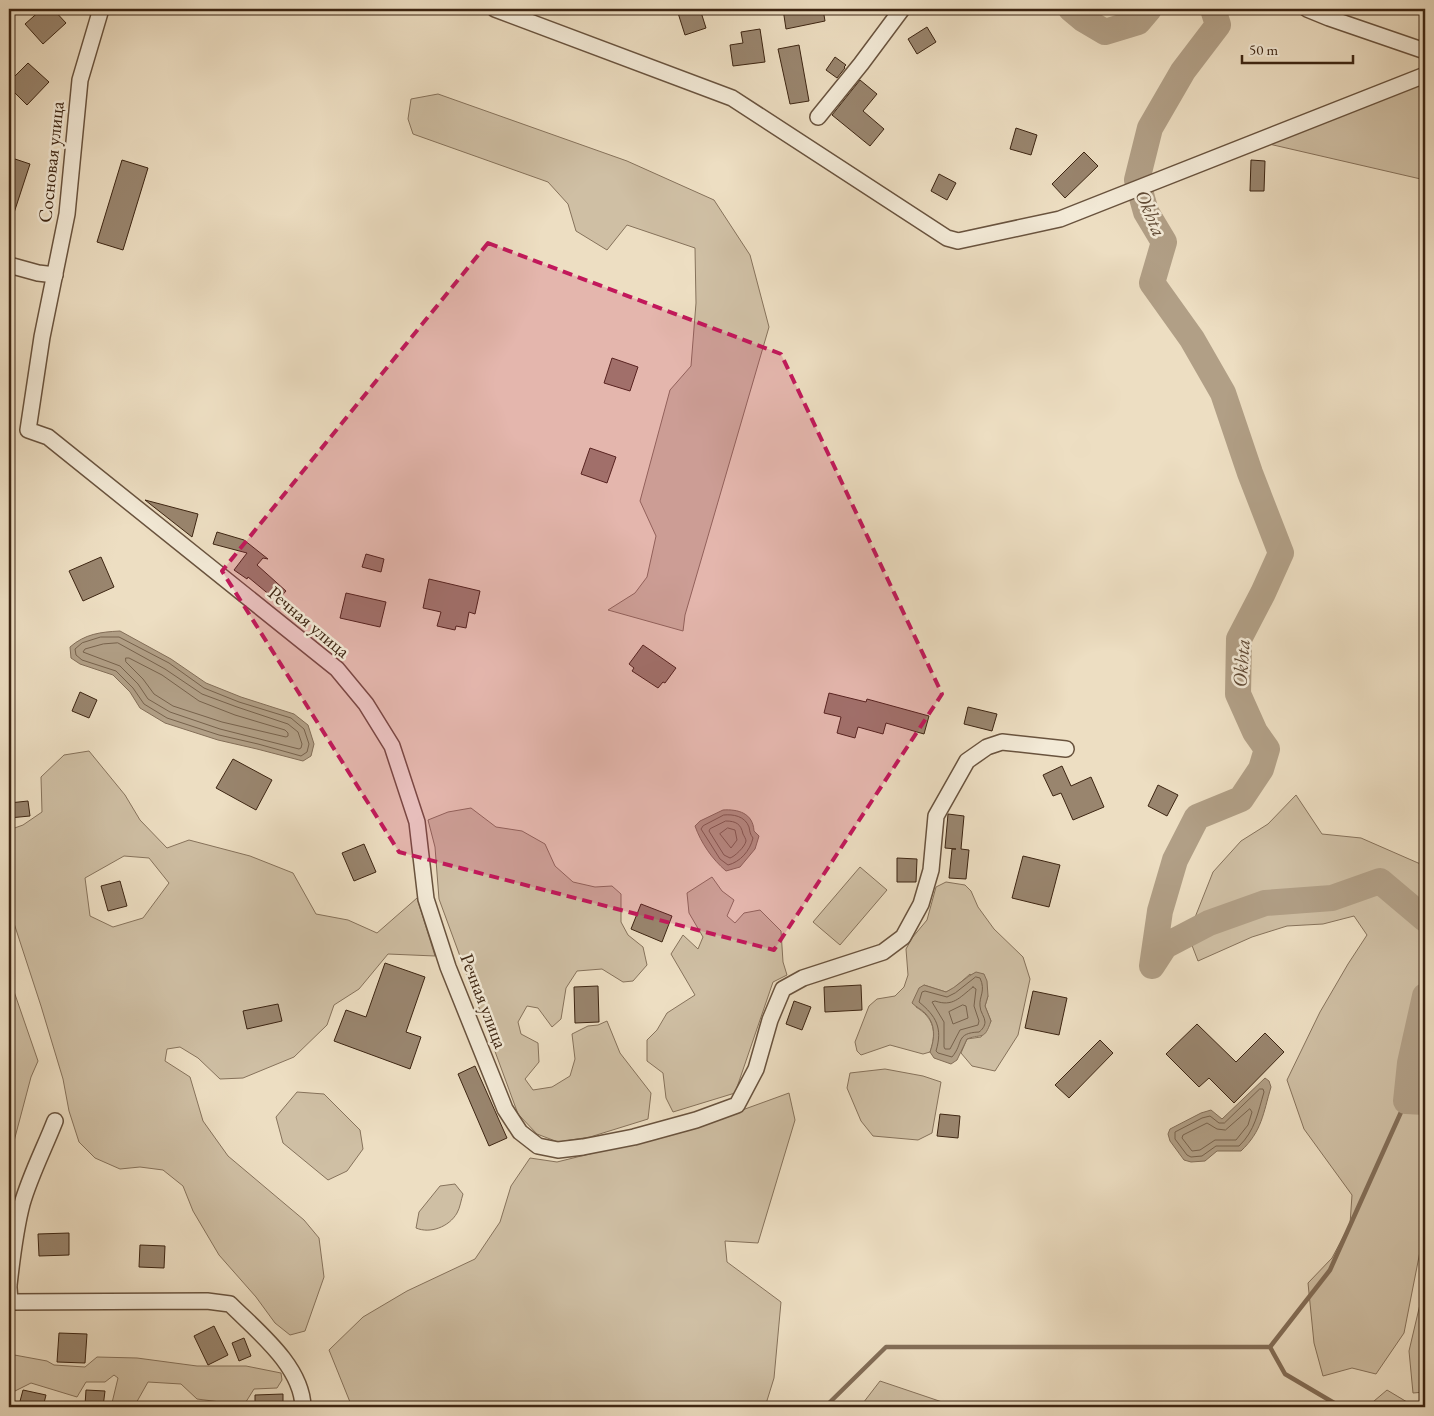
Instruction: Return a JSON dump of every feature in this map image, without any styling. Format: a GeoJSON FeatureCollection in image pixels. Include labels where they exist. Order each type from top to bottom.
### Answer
{"type":"FeatureCollection","features":[{"type":"Feature","properties":{"kind":"street","name":"Сосновая улица"},"geometry":{"type":"LineString","coordinates":[[55,275],[67,214],[80,80],[100,9]]}},
{"type":"Feature","properties":{"kind":"street"},"geometry":{"type":"LineString","coordinates":[[495,9],[732,98],[947,238],[958,241],[1060,219],[1425,75]]}},
{"type":"Feature","properties":{"kind":"street"},"geometry":{"type":"LineString","coordinates":[[818,117],[902,9]]}},
{"type":"Feature","properties":{"kind":"street"},"geometry":{"type":"LineString","coordinates":[[1307,9],[1425,51]]}},
{"type":"Feature","properties":{"kind":"street"},"geometry":{"type":"LineString","coordinates":[[9,265],[38,273],[55,275]]}},
{"type":"Feature","properties":{"kind":"street","name":"Речная улица"},"geometry":{"type":"LineString","coordinates":[[55,275],[42,337],[28,430],[48,437],[330,663],[366,704],[392,746],[417,822],[426,899],[448,967],[505,1109],[520,1132],[538,1146],[558,1150],[634,1137],[696,1120],[737,1105],[756,1069],[770,1020],[783,989],[803,978],[883,952],[903,937],[921,904],[932,870],[936,816],[967,761],[987,747],[1002,742],[1066,749]]}},
{"type":"Feature","properties":{"kind":"street"},"geometry":{"type":"LineString","coordinates":[[55,1121],[29,1181],[22,1204],[9,1286],[10,1302],[207,1302],[230,1304],[277,1352],[296,1376],[303,1407]]}},
{"type":"Feature","properties":{"kind":"highlighted area"},"geometry":{"type":"Polygon","coordinates":[[[488,243],[781,354],[942,694],[774,950],[399,852],[222,571],[488,243]]]}},
{"type":"Feature","properties":{"kind":"shaded area"},"geometry":{"type":"Polygon","coordinates":[[[1425,80],[1425,180],[1269,144],[1425,80]]]}},
{"type":"Feature","properties":{"kind":"shaded area"},"geometry":{"type":"Polygon","coordinates":[[[438,94],[627,161],[714,200],[750,255],[769,327],[685,615],[683,631],[608,610],[635,593],[647,577],[656,536],[640,501],[670,390],[691,366],[696,303],[695,248],[627,225],[607,250],[576,231],[568,204],[548,182],[413,134],[408,119],[411,99],[438,94]]]}},
{"type":"Feature","properties":{"kind":"shaded area"},"geometry":{"type":"Polygon","coordinates":[[[89,751],[125,795],[140,820],[167,848],[189,840],[250,856],[293,873],[316,914],[348,920],[377,933],[417,898],[435,956],[388,954],[359,989],[334,1005],[327,1025],[294,1057],[243,1078],[220,1079],[198,1058],[180,1047],[167,1049],[165,1061],[190,1077],[203,1121],[228,1156],[304,1220],[319,1238],[324,1277],[305,1331],[290,1335],[275,1323],[256,1297],[219,1255],[193,1211],[183,1186],[163,1170],[140,1167],[120,1169],[95,1158],[79,1142],[69,1111],[63,1079],[9,908],[9,830],[23,825],[42,812],[41,777],[64,755],[89,751]],[[124,856],[85,878],[90,916],[113,927],[143,918],[169,883],[149,858],[124,856]]]}},
{"type":"Feature","properties":{"kind":"shaded area"},"geometry":{"type":"Polygon","coordinates":[[[1296,795],[1322,834],[1361,838],[1425,866],[1425,1226],[1404,1333],[1376,1374],[1352,1368],[1323,1376],[1314,1343],[1308,1283],[1332,1258],[1350,1224],[1352,1195],[1304,1129],[1287,1080],[1320,1012],[1367,935],[1354,916],[1323,924],[1287,926],[1252,937],[1198,961],[1188,935],[1213,872],[1241,841],[1268,824],[1296,795]]]}},
{"type":"Feature","properties":{"kind":"shaded area"},"geometry":{"type":"Polygon","coordinates":[[[471,808],[496,827],[522,831],[545,844],[555,866],[573,882],[595,887],[612,886],[621,894],[621,922],[628,935],[643,947],[647,965],[633,981],[623,982],[602,969],[577,971],[566,988],[561,1019],[552,1027],[538,1008],[527,1006],[518,1022],[521,1034],[538,1043],[539,1062],[525,1079],[533,1090],[552,1087],[570,1076],[575,1059],[572,1034],[588,1026],[598,1025],[607,1021],[620,1053],[651,1093],[648,1119],[590,1137],[558,1142],[537,1134],[518,1114],[439,899],[435,847],[428,820],[448,812],[471,808]]]}},
{"type":"Feature","properties":{"kind":"shaded area"},"geometry":{"type":"Polygon","coordinates":[[[860,867],[887,890],[840,945],[813,922],[860,867]]]}},
{"type":"Feature","properties":{"kind":"shaded area"},"geometry":{"type":"Polygon","coordinates":[[[712,877],[722,891],[734,900],[727,916],[735,923],[744,913],[760,910],[781,931],[783,962],[787,975],[773,982],[735,1093],[673,1112],[666,1098],[663,1073],[647,1061],[647,1040],[657,1030],[667,1013],[695,995],[671,954],[683,935],[698,949],[703,937],[689,913],[687,893],[712,877]]]}},
{"type":"Feature","properties":{"kind":"shaded area"},"geometry":{"type":"Polygon","coordinates":[[[946,882],[965,885],[971,891],[978,907],[994,929],[1023,957],[1030,979],[1018,1035],[995,1071],[972,1066],[961,1053],[967,1039],[981,1037],[991,1021],[985,1006],[988,996],[970,974],[953,989],[946,992],[924,985],[916,1007],[927,1016],[932,1026],[933,1038],[930,1052],[923,1054],[890,1045],[861,1055],[857,1051],[855,1042],[869,1006],[877,999],[895,996],[904,987],[908,975],[906,949],[912,938],[927,920],[936,887],[946,882]]]}},
{"type":"Feature","properties":{"kind":"shaded area"},"geometry":{"type":"Polygon","coordinates":[[[9,977],[38,1061],[31,1077],[9,1160],[9,977]]]}},
{"type":"Feature","properties":{"kind":"shaded area"},"geometry":{"type":"Polygon","coordinates":[[[885,1069],[923,1076],[941,1082],[932,1133],[918,1140],[873,1136],[861,1121],[847,1088],[850,1073],[885,1069]]]}},
{"type":"Feature","properties":{"kind":"shaded area"},"geometry":{"type":"Polygon","coordinates":[[[297,1092],[324,1094],[360,1130],[363,1149],[347,1171],[328,1180],[283,1143],[276,1117],[297,1092]]]}},
{"type":"Feature","properties":{"kind":"shaded area"},"geometry":{"type":"Polygon","coordinates":[[[789,1093],[795,1120],[758,1243],[725,1241],[727,1262],[781,1302],[774,1378],[765,1407],[352,1407],[329,1350],[363,1317],[407,1291],[475,1259],[500,1222],[511,1186],[530,1158],[557,1162],[690,1129],[789,1093]]]}},
{"type":"Feature","properties":{"kind":"shaded area"},"geometry":{"type":"Polygon","coordinates":[[[455,1184],[463,1194],[459,1209],[454,1218],[433,1230],[416,1228],[419,1212],[440,1186],[455,1184]]]}},
{"type":"Feature","properties":{"kind":"shaded area"},"geometry":{"type":"Polygon","coordinates":[[[1425,1283],[1425,1392],[1413,1393],[1409,1351],[1425,1283]]]}},
{"type":"Feature","properties":{"kind":"shaded area"},"geometry":{"type":"Polygon","coordinates":[[[9,1354],[47,1361],[54,1365],[85,1367],[97,1357],[137,1358],[197,1366],[246,1366],[281,1373],[282,1380],[277,1388],[254,1389],[244,1405],[197,1399],[181,1384],[148,1382],[135,1405],[111,1407],[118,1378],[114,1375],[105,1382],[86,1382],[77,1397],[31,1383],[9,1394],[9,1354]]]}},
{"type":"Feature","properties":{"kind":"shaded area"},"geometry":{"type":"Polygon","coordinates":[[[880,1381],[957,1407],[860,1407],[880,1381]]]}},
{"type":"Feature","properties":{"kind":"shaded area"},"geometry":{"type":"Polygon","coordinates":[[[1387,1390],[1412,1405],[1412,1407],[1367,1407],[1387,1390]]]}},
{"type":"Feature","properties":{"kind":"water"},"geometry":{"type":"Polygon","coordinates":[[[120,631],[171,659],[206,683],[241,697],[294,714],[308,725],[314,744],[311,756],[303,761],[218,740],[165,723],[140,708],[130,692],[113,675],[80,664],[71,658],[70,647],[81,639],[99,633],[120,631]]]}},
{"type":"Feature","properties":{"kind":"water"},"geometry":{"type":"Polygon","coordinates":[[[723,810],[734,810],[744,813],[751,820],[754,831],[759,836],[755,849],[740,867],[726,871],[700,839],[695,826],[700,821],[723,810]]]}},
{"type":"Feature","properties":{"kind":"water"},"geometry":{"type":"Polygon","coordinates":[[[976,972],[984,974],[987,981],[988,996],[985,1006],[991,1021],[989,1027],[985,1034],[967,1039],[957,1060],[951,1064],[934,1058],[930,1052],[934,1036],[933,1026],[929,1017],[912,1003],[919,988],[924,985],[946,992],[976,972]]]}},
{"type":"Feature","properties":{"kind":"water"},"geometry":{"type":"Polygon","coordinates":[[[1265,1078],[1269,1081],[1271,1087],[1258,1129],[1248,1144],[1241,1151],[1217,1151],[1205,1161],[1191,1162],[1184,1160],[1170,1141],[1168,1134],[1170,1129],[1211,1110],[1222,1119],[1265,1078]]]}},
{"type":"Feature","properties":{"kind":"building"},"geometry":{"type":"Polygon","coordinates":[[[42,9],[53,9],[66,23],[43,44],[25,24],[42,9]]]}},
{"type":"Feature","properties":{"kind":"building"},"geometry":{"type":"Polygon","coordinates":[[[691,9],[700,9],[706,28],[685,35],[678,13],[691,9]]]}},
{"type":"Feature","properties":{"kind":"building"},"geometry":{"type":"Polygon","coordinates":[[[783,9],[823,9],[825,21],[786,29],[783,9]]]}},
{"type":"Feature","properties":{"kind":"building"},"geometry":{"type":"Polygon","coordinates":[[[927,27],[936,42],[917,54],[908,39],[927,27]]]}},
{"type":"Feature","properties":{"kind":"building"},"geometry":{"type":"Polygon","coordinates":[[[760,29],[765,62],[733,66],[730,45],[743,43],[741,32],[760,29]]]}},
{"type":"Feature","properties":{"kind":"building"},"geometry":{"type":"Polygon","coordinates":[[[799,45],[809,101],[790,104],[778,49],[799,45]]]}},
{"type":"Feature","properties":{"kind":"building"},"geometry":{"type":"Polygon","coordinates":[[[835,57],[846,65],[837,78],[826,70],[835,57]]]}},
{"type":"Feature","properties":{"kind":"building"},"geometry":{"type":"Polygon","coordinates":[[[28,63],[49,82],[27,105],[9,87],[9,82],[28,63]]]}},
{"type":"Feature","properties":{"kind":"building"},"geometry":{"type":"Polygon","coordinates":[[[860,80],[877,94],[863,111],[884,129],[870,146],[832,115],[860,80]]]}},
{"type":"Feature","properties":{"kind":"building"},"geometry":{"type":"Polygon","coordinates":[[[1016,128],[1037,135],[1031,155],[1010,149],[1016,128]]]}},
{"type":"Feature","properties":{"kind":"building"},"geometry":{"type":"Polygon","coordinates":[[[1084,152],[1098,166],[1065,198],[1052,184],[1084,152]]]}},
{"type":"Feature","properties":{"kind":"building"},"geometry":{"type":"Polygon","coordinates":[[[9,157],[30,164],[11,222],[9,221],[9,157]]]}},
{"type":"Feature","properties":{"kind":"building"},"geometry":{"type":"Polygon","coordinates":[[[122,160],[148,168],[123,250],[97,242],[122,160]]]}},
{"type":"Feature","properties":{"kind":"building"},"geometry":{"type":"Polygon","coordinates":[[[1251,160],[1265,161],[1264,191],[1250,191],[1251,160]]]}},
{"type":"Feature","properties":{"kind":"building"},"geometry":{"type":"Polygon","coordinates":[[[939,174],[956,183],[947,200],[931,191],[939,174]]]}},
{"type":"Feature","properties":{"kind":"building"},"geometry":{"type":"Polygon","coordinates":[[[612,358],[638,367],[630,391],[604,383],[612,358]]]}},
{"type":"Feature","properties":{"kind":"building"},"geometry":{"type":"Polygon","coordinates":[[[590,448],[616,457],[607,483],[581,474],[590,448]]]}},
{"type":"Feature","properties":{"kind":"building"},"geometry":{"type":"Polygon","coordinates":[[[145,500],[198,514],[192,537],[145,500]]]}},
{"type":"Feature","properties":{"kind":"building"},"geometry":{"type":"Polygon","coordinates":[[[217,532],[244,540],[268,559],[263,558],[257,565],[286,591],[277,601],[248,577],[247,579],[234,570],[247,553],[213,544],[217,532]]]}},
{"type":"Feature","properties":{"kind":"building"},"geometry":{"type":"Polygon","coordinates":[[[366,554],[384,559],[381,572],[362,567],[366,554]]]}},
{"type":"Feature","properties":{"kind":"building"},"geometry":{"type":"Polygon","coordinates":[[[101,557],[114,587],[83,601],[69,571],[101,557]]]}},
{"type":"Feature","properties":{"kind":"building"},"geometry":{"type":"Polygon","coordinates":[[[429,579],[480,591],[475,614],[469,612],[466,628],[456,626],[455,630],[437,626],[441,612],[423,608],[429,579]]]}},
{"type":"Feature","properties":{"kind":"building"},"geometry":{"type":"Polygon","coordinates":[[[346,593],[386,602],[380,627],[340,618],[346,593]]]}},
{"type":"Feature","properties":{"kind":"building"},"geometry":{"type":"Polygon","coordinates":[[[643,645],[676,668],[665,683],[663,682],[658,688],[632,671],[634,668],[629,664],[643,645]]]}},
{"type":"Feature","properties":{"kind":"building"},"geometry":{"type":"Polygon","coordinates":[[[80,692],[97,700],[89,718],[72,711],[80,692]]]}},
{"type":"Feature","properties":{"kind":"building"},"geometry":{"type":"Polygon","coordinates":[[[829,693],[866,702],[867,699],[929,716],[924,734],[886,723],[883,734],[858,727],[855,738],[837,733],[841,717],[824,713],[829,693]]]}},
{"type":"Feature","properties":{"kind":"building"},"geometry":{"type":"Polygon","coordinates":[[[968,707],[997,714],[992,731],[964,724],[968,707]]]}},
{"type":"Feature","properties":{"kind":"building"},"geometry":{"type":"Polygon","coordinates":[[[233,759],[272,780],[256,810],[216,788],[233,759]]]}},
{"type":"Feature","properties":{"kind":"building"},"geometry":{"type":"Polygon","coordinates":[[[1062,766],[1071,786],[1091,777],[1104,807],[1073,820],[1061,793],[1053,796],[1043,775],[1062,766]]]}},
{"type":"Feature","properties":{"kind":"building"},"geometry":{"type":"Polygon","coordinates":[[[1158,785],[1178,795],[1167,816],[1148,806],[1158,785]]]}},
{"type":"Feature","properties":{"kind":"building"},"geometry":{"type":"Polygon","coordinates":[[[28,801],[30,816],[9,818],[9,803],[28,801]]]}},
{"type":"Feature","properties":{"kind":"building"},"geometry":{"type":"Polygon","coordinates":[[[948,814],[964,816],[961,849],[969,850],[966,879],[949,878],[952,849],[956,849],[945,848],[948,814]]]}},
{"type":"Feature","properties":{"kind":"building"},"geometry":{"type":"Polygon","coordinates":[[[364,844],[376,872],[354,881],[342,853],[364,844]]]}},
{"type":"Feature","properties":{"kind":"building"},"geometry":{"type":"Polygon","coordinates":[[[1023,856],[1060,865],[1049,907],[1012,898],[1023,856]]]}},
{"type":"Feature","properties":{"kind":"building"},"geometry":{"type":"Polygon","coordinates":[[[897,858],[917,859],[916,882],[897,882],[897,858]]]}},
{"type":"Feature","properties":{"kind":"building"},"geometry":{"type":"Polygon","coordinates":[[[120,881],[127,906],[108,911],[101,886],[120,881]]]}},
{"type":"Feature","properties":{"kind":"building"},"geometry":{"type":"Polygon","coordinates":[[[641,904],[672,916],[662,942],[631,929],[641,904]]]}},
{"type":"Feature","properties":{"kind":"building"},"geometry":{"type":"Polygon","coordinates":[[[385,963],[425,977],[406,1032],[421,1037],[410,1069],[334,1041],[346,1010],[366,1017],[385,963]]]}},
{"type":"Feature","properties":{"kind":"building"},"geometry":{"type":"Polygon","coordinates":[[[861,985],[862,1010],[825,1012],[824,987],[861,985]]]}},
{"type":"Feature","properties":{"kind":"building"},"geometry":{"type":"Polygon","coordinates":[[[598,986],[599,1022],[575,1023],[574,987],[598,986]]]}},
{"type":"Feature","properties":{"kind":"building"},"geometry":{"type":"Polygon","coordinates":[[[1033,991],[1067,998],[1059,1035],[1025,1028],[1033,991]]]}},
{"type":"Feature","properties":{"kind":"building"},"geometry":{"type":"Polygon","coordinates":[[[794,1001],[811,1007],[802,1030],[786,1024],[794,1001]]]}},
{"type":"Feature","properties":{"kind":"building"},"geometry":{"type":"Polygon","coordinates":[[[278,1004],[282,1021],[247,1029],[243,1011],[278,1004]]]}},
{"type":"Feature","properties":{"kind":"building"},"geometry":{"type":"Polygon","coordinates":[[[1197,1024],[1236,1062],[1265,1033],[1284,1052],[1234,1103],[1209,1078],[1199,1087],[1166,1054],[1197,1024]]]}},
{"type":"Feature","properties":{"kind":"building"},"geometry":{"type":"Polygon","coordinates":[[[1100,1040],[1113,1053],[1069,1098],[1055,1085],[1100,1040]]]}},
{"type":"Feature","properties":{"kind":"building"},"geometry":{"type":"Polygon","coordinates":[[[475,1066],[507,1138],[489,1146],[458,1074],[475,1066]]]}},
{"type":"Feature","properties":{"kind":"building"},"geometry":{"type":"Polygon","coordinates":[[[940,1114],[960,1116],[958,1138],[937,1136],[940,1114]]]}},
{"type":"Feature","properties":{"kind":"building"},"geometry":{"type":"Polygon","coordinates":[[[69,1233],[69,1255],[39,1256],[38,1234],[69,1233]]]}},
{"type":"Feature","properties":{"kind":"building"},"geometry":{"type":"Polygon","coordinates":[[[140,1245],[165,1246],[164,1268],[139,1267],[140,1245]]]}},
{"type":"Feature","properties":{"kind":"building"},"geometry":{"type":"Polygon","coordinates":[[[214,1326],[228,1355],[208,1365],[194,1336],[214,1326]]]}},
{"type":"Feature","properties":{"kind":"building"},"geometry":{"type":"Polygon","coordinates":[[[59,1333],[87,1334],[85,1363],[57,1362],[59,1333]]]}},
{"type":"Feature","properties":{"kind":"building"},"geometry":{"type":"Polygon","coordinates":[[[244,1338],[251,1356],[239,1361],[232,1343],[244,1338]]]}},
{"type":"Feature","properties":{"kind":"building"},"geometry":{"type":"Polygon","coordinates":[[[23,1390],[46,1395],[43,1407],[19,1405],[23,1390]]]}},
{"type":"Feature","properties":{"kind":"building"},"geometry":{"type":"Polygon","coordinates":[[[86,1390],[105,1391],[103,1407],[85,1405],[86,1390]]]}},
{"type":"Feature","properties":{"kind":"building"},"geometry":{"type":"Polygon","coordinates":[[[283,1394],[283,1407],[255,1407],[255,1395],[283,1394]]]}},
{"type":"Feature","properties":{"kind":"waterway","name":"Okhta"},"geometry":{"type":"LineString","coordinates":[[1071,9],[1083,19],[1105,32],[1138,22],[1149,9]]}},
{"type":"Feature","properties":{"kind":"waterway","name":"Okhta"},"geometry":{"type":"LineString","coordinates":[[1213,9],[1218,25],[1183,71],[1150,128],[1137,180],[1146,212],[1164,242],[1152,283],[1192,339],[1223,393],[1250,473],[1281,553],[1239,639],[1238,694],[1255,732],[1267,749],[1261,769],[1241,799],[1197,817],[1175,860],[1160,911],[1152,966],[1165,946],[1209,923],[1265,903],[1332,898],[1380,881],[1425,919]]}},
{"type":"Feature","properties":{"kind":"waterway","name":"Okhta"},"geometry":{"type":"LineString","coordinates":[[1425,996],[1410,1063],[1406,1101],[1425,1102]]}},
{"type":"Feature","properties":{"kind":"waterway"},"geometry":{"type":"LineString","coordinates":[[825,1407],[886,1347],[1270,1347],[1330,1270],[1406,1101]]}},
{"type":"Feature","properties":{"kind":"waterway"},"geometry":{"type":"LineString","coordinates":[[1270,1347],[1285,1374],[1341,1407]]}}]}
